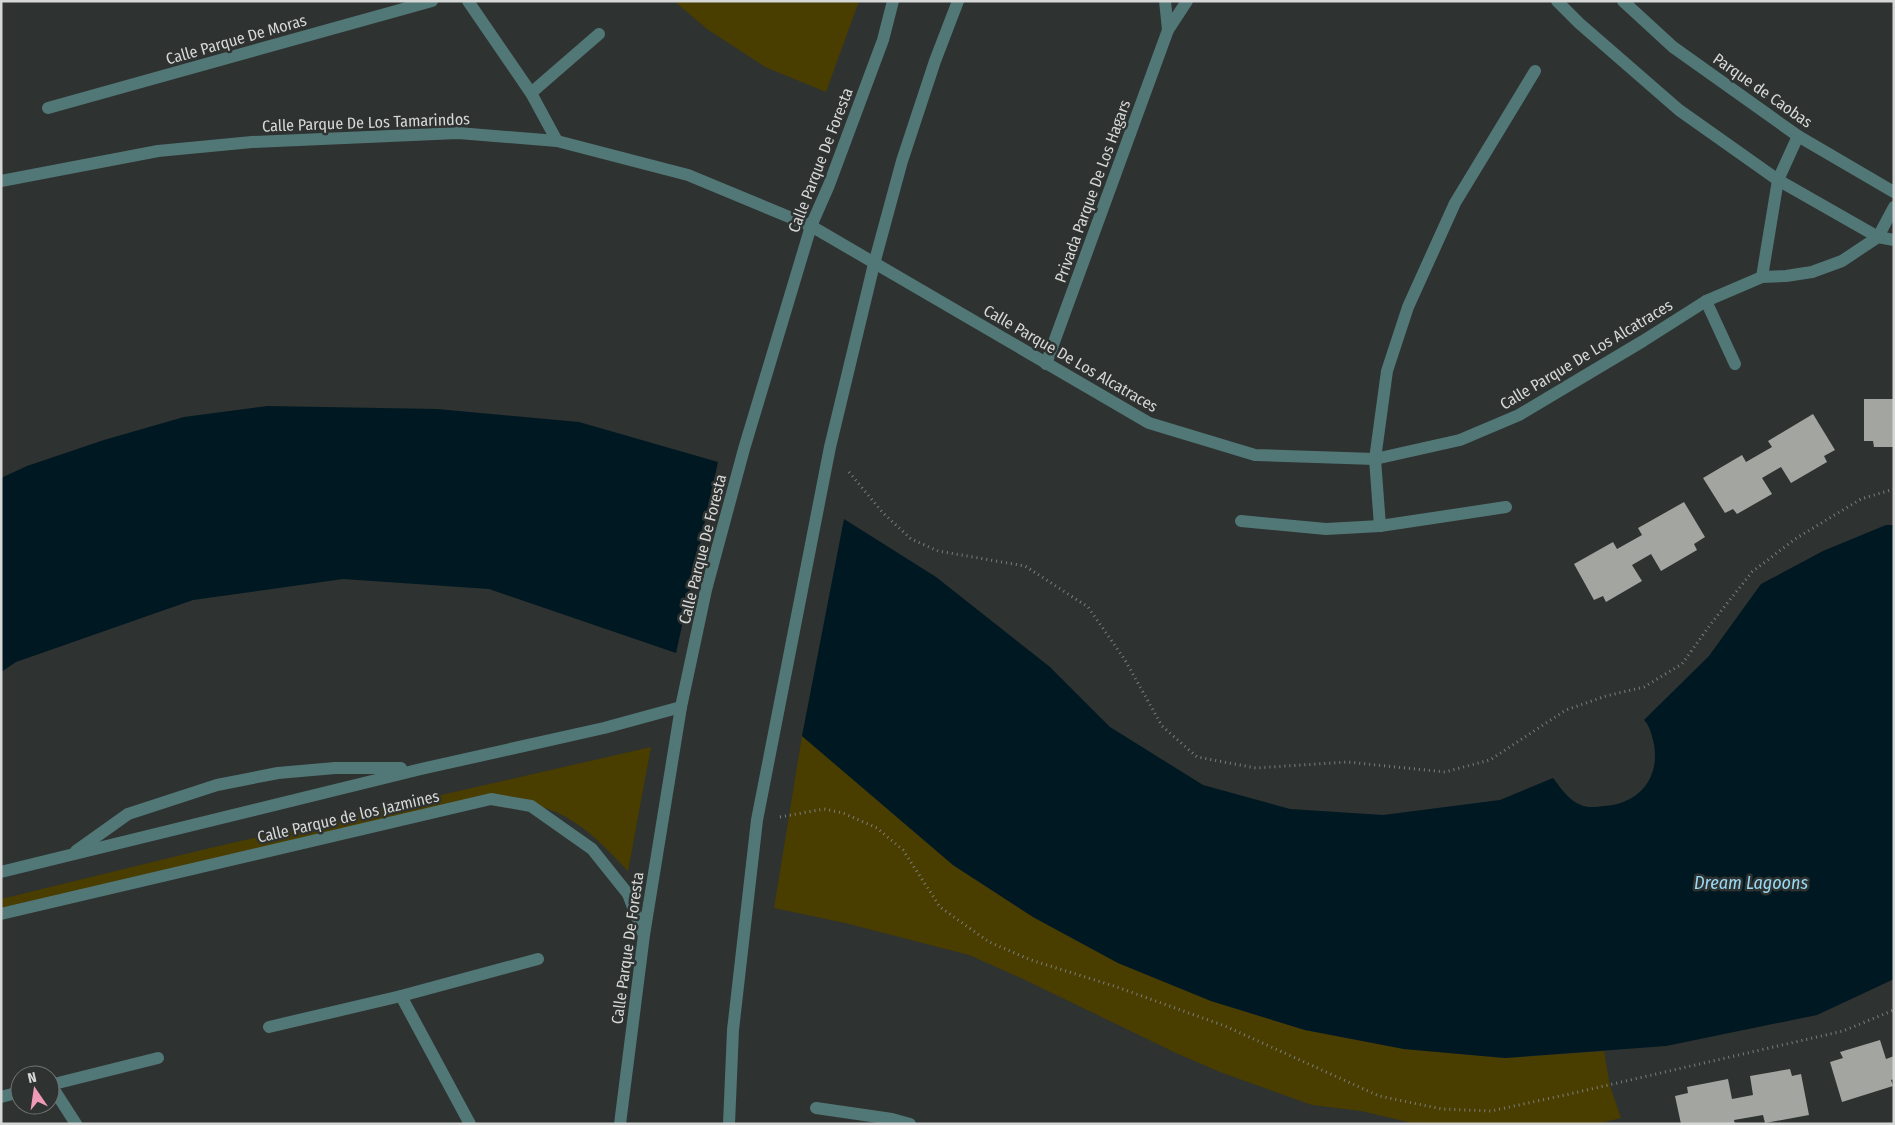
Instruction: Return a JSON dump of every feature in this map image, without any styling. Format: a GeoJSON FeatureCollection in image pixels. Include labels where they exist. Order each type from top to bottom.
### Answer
{"type":"FeatureCollection","features":[{"type":"Feature","properties":{"kind":"street","name":"Calle Parque De Moras"},"geometry":{"type":"LineString","coordinates":[[48,108],[432,1]]}},
{"type":"Feature","properties":{"kind":"street"},"geometry":{"type":"LineString","coordinates":[[468,1],[531,93],[557,141]]}},
{"type":"Feature","properties":{"kind":"street","name":"Calle Parque De Foresta"},"geometry":{"type":"LineString","coordinates":[[620,1124],[644,935],[681,707],[709,580],[744,449],[810,226],[829,186],[883,40],[893,1]]}},
{"type":"Feature","properties":{"kind":"street"},"geometry":{"type":"LineString","coordinates":[[729,1124],[733,1030],[757,820],[830,447],[874,264],[902,162],[935,61],[958,1]]}},
{"type":"Feature","properties":{"kind":"street","name":"Privada Parque De Los Hagars"},"geometry":{"type":"LineString","coordinates":[[1165,1],[1168,30]]}},
{"type":"Feature","properties":{"kind":"street","name":"Privada Parque De Los Hagars"},"geometry":{"type":"LineString","coordinates":[[1046,364],[1168,30],[1187,1]]}},
{"type":"Feature","properties":{"kind":"street"},"geometry":{"type":"LineString","coordinates":[[1558,1],[1579,23],[1679,110],[1778,180],[1878,237],[1894,240]]}},
{"type":"Feature","properties":{"kind":"street","name":"Parque de Caobas"},"geometry":{"type":"LineString","coordinates":[[1623,1],[1673,47],[1798,136],[1894,192]]}},
{"type":"Feature","properties":{"kind":"street"},"geometry":{"type":"LineString","coordinates":[[531,93],[599,34]]}},
{"type":"Feature","properties":{"kind":"street"},"geometry":{"type":"LineString","coordinates":[[1380,526],[1375,459],[1386,371],[1408,307],[1455,203],[1535,71]]}},
{"type":"Feature","properties":{"kind":"street","name":"Calle Parque De Los Tamarindos"},"geometry":{"type":"LineString","coordinates":[[1,181],[158,151],[252,142],[458,133],[557,141],[688,175],[810,226]]}},
{"type":"Feature","properties":{"kind":"street"},"geometry":{"type":"LineString","coordinates":[[1798,136],[1778,180],[1762,276],[1795,275],[1812,272],[1842,261],[1878,237],[1894,207]]}},
{"type":"Feature","properties":{"kind":"street","name":"Calle Parque De Los Alcatraces"},"geometry":{"type":"LineString","coordinates":[[810,226],[1149,423],[1255,455],[1375,459],[1460,440],[1519,415],[1706,301],[1762,276]]}},
{"type":"Feature","properties":{"kind":"street"},"geometry":{"type":"LineString","coordinates":[[1706,301],[1735,364]]}},
{"type":"Feature","properties":{"kind":"street"},"geometry":{"type":"LineString","coordinates":[[1241,521],[1326,529],[1380,526],[1506,507]]}},
{"type":"Feature","properties":{"kind":"street","name":"Calle Parque de los Jazmines"},"geometry":{"type":"LineString","coordinates":[[1,872],[421,769],[604,728],[681,707]]}},
{"type":"Feature","properties":{"kind":"street","name":"Calle Parque de los Jazmines"},"geometry":{"type":"LineString","coordinates":[[70,855],[128,814],[216,785],[278,773],[335,768],[421,769]]}},
{"type":"Feature","properties":{"kind":"street","name":"Calle Parque de los Jazmines"},"geometry":{"type":"LineString","coordinates":[[1,914],[491,799],[531,806],[592,849],[628,894],[644,935]]}},
{"type":"Feature","properties":{"kind":"street"},"geometry":{"type":"LineString","coordinates":[[269,1026],[401,996],[538,959]]}},
{"type":"Feature","properties":{"kind":"street"},"geometry":{"type":"LineString","coordinates":[[401,996],[470,1124]]}},
{"type":"Feature","properties":{"kind":"street"},"geometry":{"type":"LineString","coordinates":[[60,1082],[158,1058]]}},
{"type":"Feature","properties":{"kind":"street"},"geometry":{"type":"LineString","coordinates":[[60,1100],[76,1124]]}},
{"type":"Feature","properties":{"kind":"street"},"geometry":{"type":"LineString","coordinates":[[816,1108],[892,1119],[910,1124]]}},
{"type":"Feature","properties":{"kind":"path"},"geometry":{"type":"LineString","coordinates":[[830,447],[883,513],[911,539],[938,551],[1025,566],[1088,606],[1124,660],[1162,726],[1198,757],[1256,768],[1347,762],[1445,772],[1490,760],[1566,710],[1606,696],[1644,687],[1682,664],[1752,572],[1795,540],[1861,499],[1894,488]]}},
{"type":"Feature","properties":{"kind":"path"},"geometry":{"type":"LineString","coordinates":[[757,820],[797,816],[824,809],[843,813],[877,828],[903,850],[940,907],[989,942],[1031,960],[1114,986],[1225,1026],[1379,1096],[1442,1109],[1491,1111],[1565,1095],[1842,1031],[1894,1010]]}},
{"type":"Feature","properties":{"kind":"shaded area"},"geometry":{"type":"Polygon","coordinates":[[[674,1],[859,1],[826,92],[765,67],[707,29],[674,1]]]}},
{"type":"Feature","properties":{"kind":"shaded area"},"geometry":{"type":"Polygon","coordinates":[[[802,736],[953,865],[1033,917],[1118,963],[1211,1001],[1305,1030],[1404,1049],[1505,1058],[1604,1051],[1610,1086],[1621,1118],[1597,1124],[1416,1124],[1361,1111],[1312,1105],[1220,1072],[1176,1053],[969,955],[845,923],[774,908],[802,736]]]}},
{"type":"Feature","properties":{"kind":"shaded area"},"geometry":{"type":"Polygon","coordinates":[[[651,747],[628,871],[591,834],[569,819],[541,807],[511,800],[1,915],[1,899],[210,848],[651,747]]]}},
{"type":"Feature","properties":{"kind":"water"},"geometry":{"type":"Polygon","coordinates":[[[267,406],[437,409],[579,422],[718,462],[676,653],[489,589],[343,579],[193,600],[16,662],[1,672],[1,478],[27,466],[104,440],[184,417],[267,406]]]}},
{"type":"Feature","properties":{"kind":"water","name":"Dream Lagoons"},"geometry":{"type":"Polygon","coordinates":[[[844,519],[936,577],[1050,667],[1110,727],[1203,785],[1290,809],[1383,815],[1500,800],[1553,778],[1569,797],[1583,806],[1604,806],[1628,800],[1638,794],[1645,786],[1651,776],[1654,765],[1653,740],[1650,729],[1644,720],[1709,656],[1761,584],[1823,551],[1886,525],[1894,525],[1894,979],[1817,1015],[1666,1046],[1505,1058],[1404,1049],[1305,1030],[1211,1001],[1118,963],[1033,917],[953,865],[802,736],[844,519]]]}},
{"type":"Feature","properties":{"kind":"building"},"geometry":{"type":"Polygon","coordinates":[[[1864,399],[1894,399],[1894,447],[1874,447],[1873,441],[1864,441],[1864,399]]]}},
{"type":"Feature","properties":{"kind":"building"},"geometry":{"type":"Polygon","coordinates":[[[1813,414],[1835,450],[1824,456],[1827,462],[1791,483],[1781,467],[1762,478],[1772,494],[1737,514],[1733,509],[1725,513],[1703,478],[1742,455],[1746,462],[1772,447],[1768,441],[1813,414]]]}},
{"type":"Feature","properties":{"kind":"building"},"geometry":{"type":"Polygon","coordinates":[[[1684,502],[1705,537],[1694,544],[1697,550],[1661,571],[1651,554],[1632,565],[1642,581],[1606,602],[1603,596],[1594,600],[1574,564],[1613,542],[1617,549],[1642,535],[1638,528],[1684,502]]]}},
{"type":"Feature","properties":{"kind":"building"},"geometry":{"type":"Polygon","coordinates":[[[1880,1040],[1886,1059],[1894,1056],[1894,1079],[1891,1080],[1893,1086],[1842,1102],[1830,1062],[1843,1058],[1840,1052],[1880,1040]]]}},
{"type":"Feature","properties":{"kind":"building"},"geometry":{"type":"Polygon","coordinates":[[[1790,1069],[1792,1076],[1801,1074],[1809,1115],[1765,1123],[1763,1115],[1734,1120],[1735,1124],[1681,1124],[1675,1096],[1688,1093],[1687,1087],[1728,1079],[1732,1099],[1753,1095],[1750,1076],[1790,1069]]]}}]}
